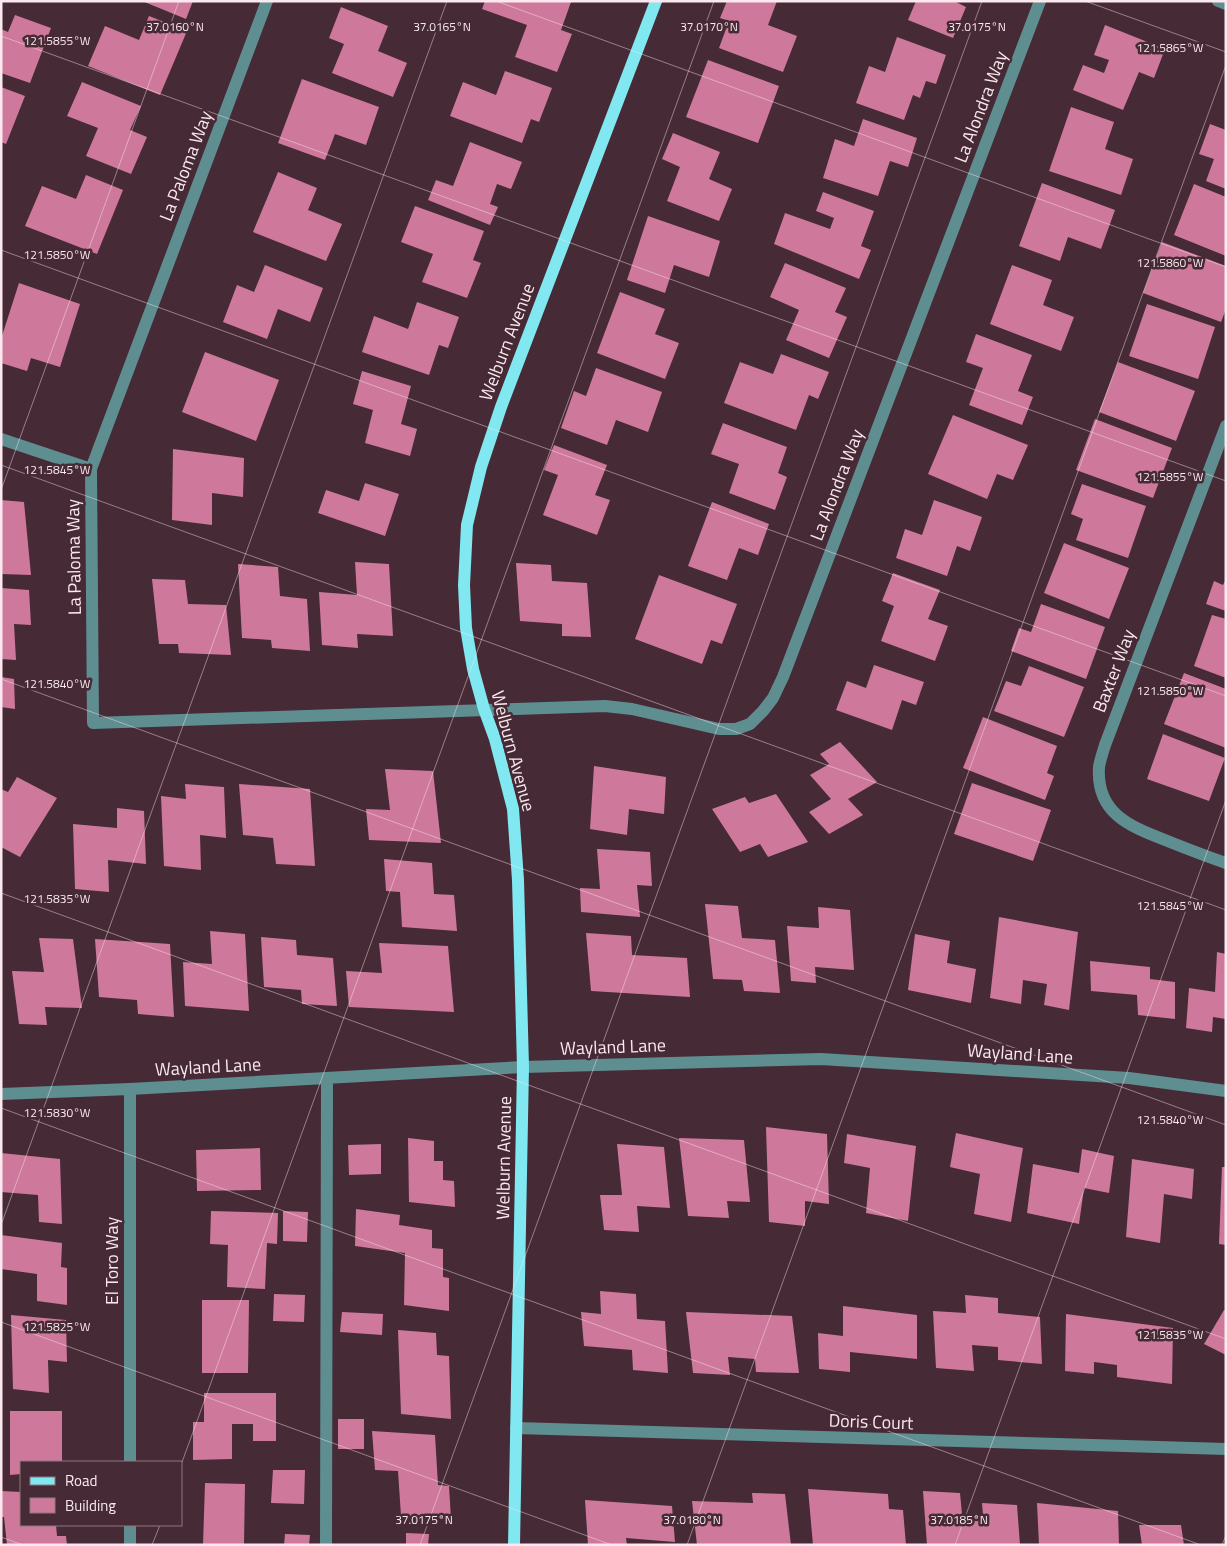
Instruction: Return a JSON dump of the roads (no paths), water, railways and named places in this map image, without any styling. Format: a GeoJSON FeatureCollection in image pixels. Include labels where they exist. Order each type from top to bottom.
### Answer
{"type":"FeatureCollection","features":[{"type":"Feature","properties":{"kind":"main road","name":"Welburn Avenue"},"geometry":{"type":"LineString","coordinates":[[514,1545],[523,1067],[518,880],[513,809],[495,739],[473,669],[466,628],[464,585],[467,525],[481,467],[501,407],[656,1]]}},
{"type":"Feature","properties":{"kind":"street","name":"La Paloma Way"},"geometry":{"type":"LineString","coordinates":[[267,1],[91,468],[94,723],[484,709]]}},
{"type":"Feature","properties":{"kind":"street","name":"La Alondra Way"},"geometry":{"type":"LineString","coordinates":[[484,709],[604,706],[632,709],[720,729],[736,729],[750,724],[763,711],[773,698],[783,677],[1040,1]]}},
{"type":"Feature","properties":{"kind":"street"},"geometry":{"type":"LineString","coordinates":[[1218,1],[1226,4]]}},
{"type":"Feature","properties":{"kind":"street","name":"Baxter Way"},"geometry":{"type":"LineString","coordinates":[[1226,426],[1105,745],[1099,766],[1100,786],[1109,807],[1119,819],[1138,830],[1226,863]]}},
{"type":"Feature","properties":{"kind":"street"},"geometry":{"type":"LineString","coordinates":[[1,439],[91,468]]}},
{"type":"Feature","properties":{"kind":"street","name":"Wayland Lane"},"geometry":{"type":"LineString","coordinates":[[1,1094],[130,1089],[523,1067],[821,1059],[1129,1078],[1226,1091]]}},
{"type":"Feature","properties":{"kind":"street"},"geometry":{"type":"LineString","coordinates":[[326,1078],[326,1545]]}},
{"type":"Feature","properties":{"kind":"street","name":"El Toro Way"},"geometry":{"type":"LineString","coordinates":[[130,1089],[130,1461]]}},
{"type":"Feature","properties":{"kind":"street","name":"Doris Court"},"geometry":{"type":"LineString","coordinates":[[516,1428],[1226,1449]]}},
{"type":"Feature","properties":{"kind":"street"},"geometry":{"type":"LineString","coordinates":[[130,1526],[130,1545]]}}]}
